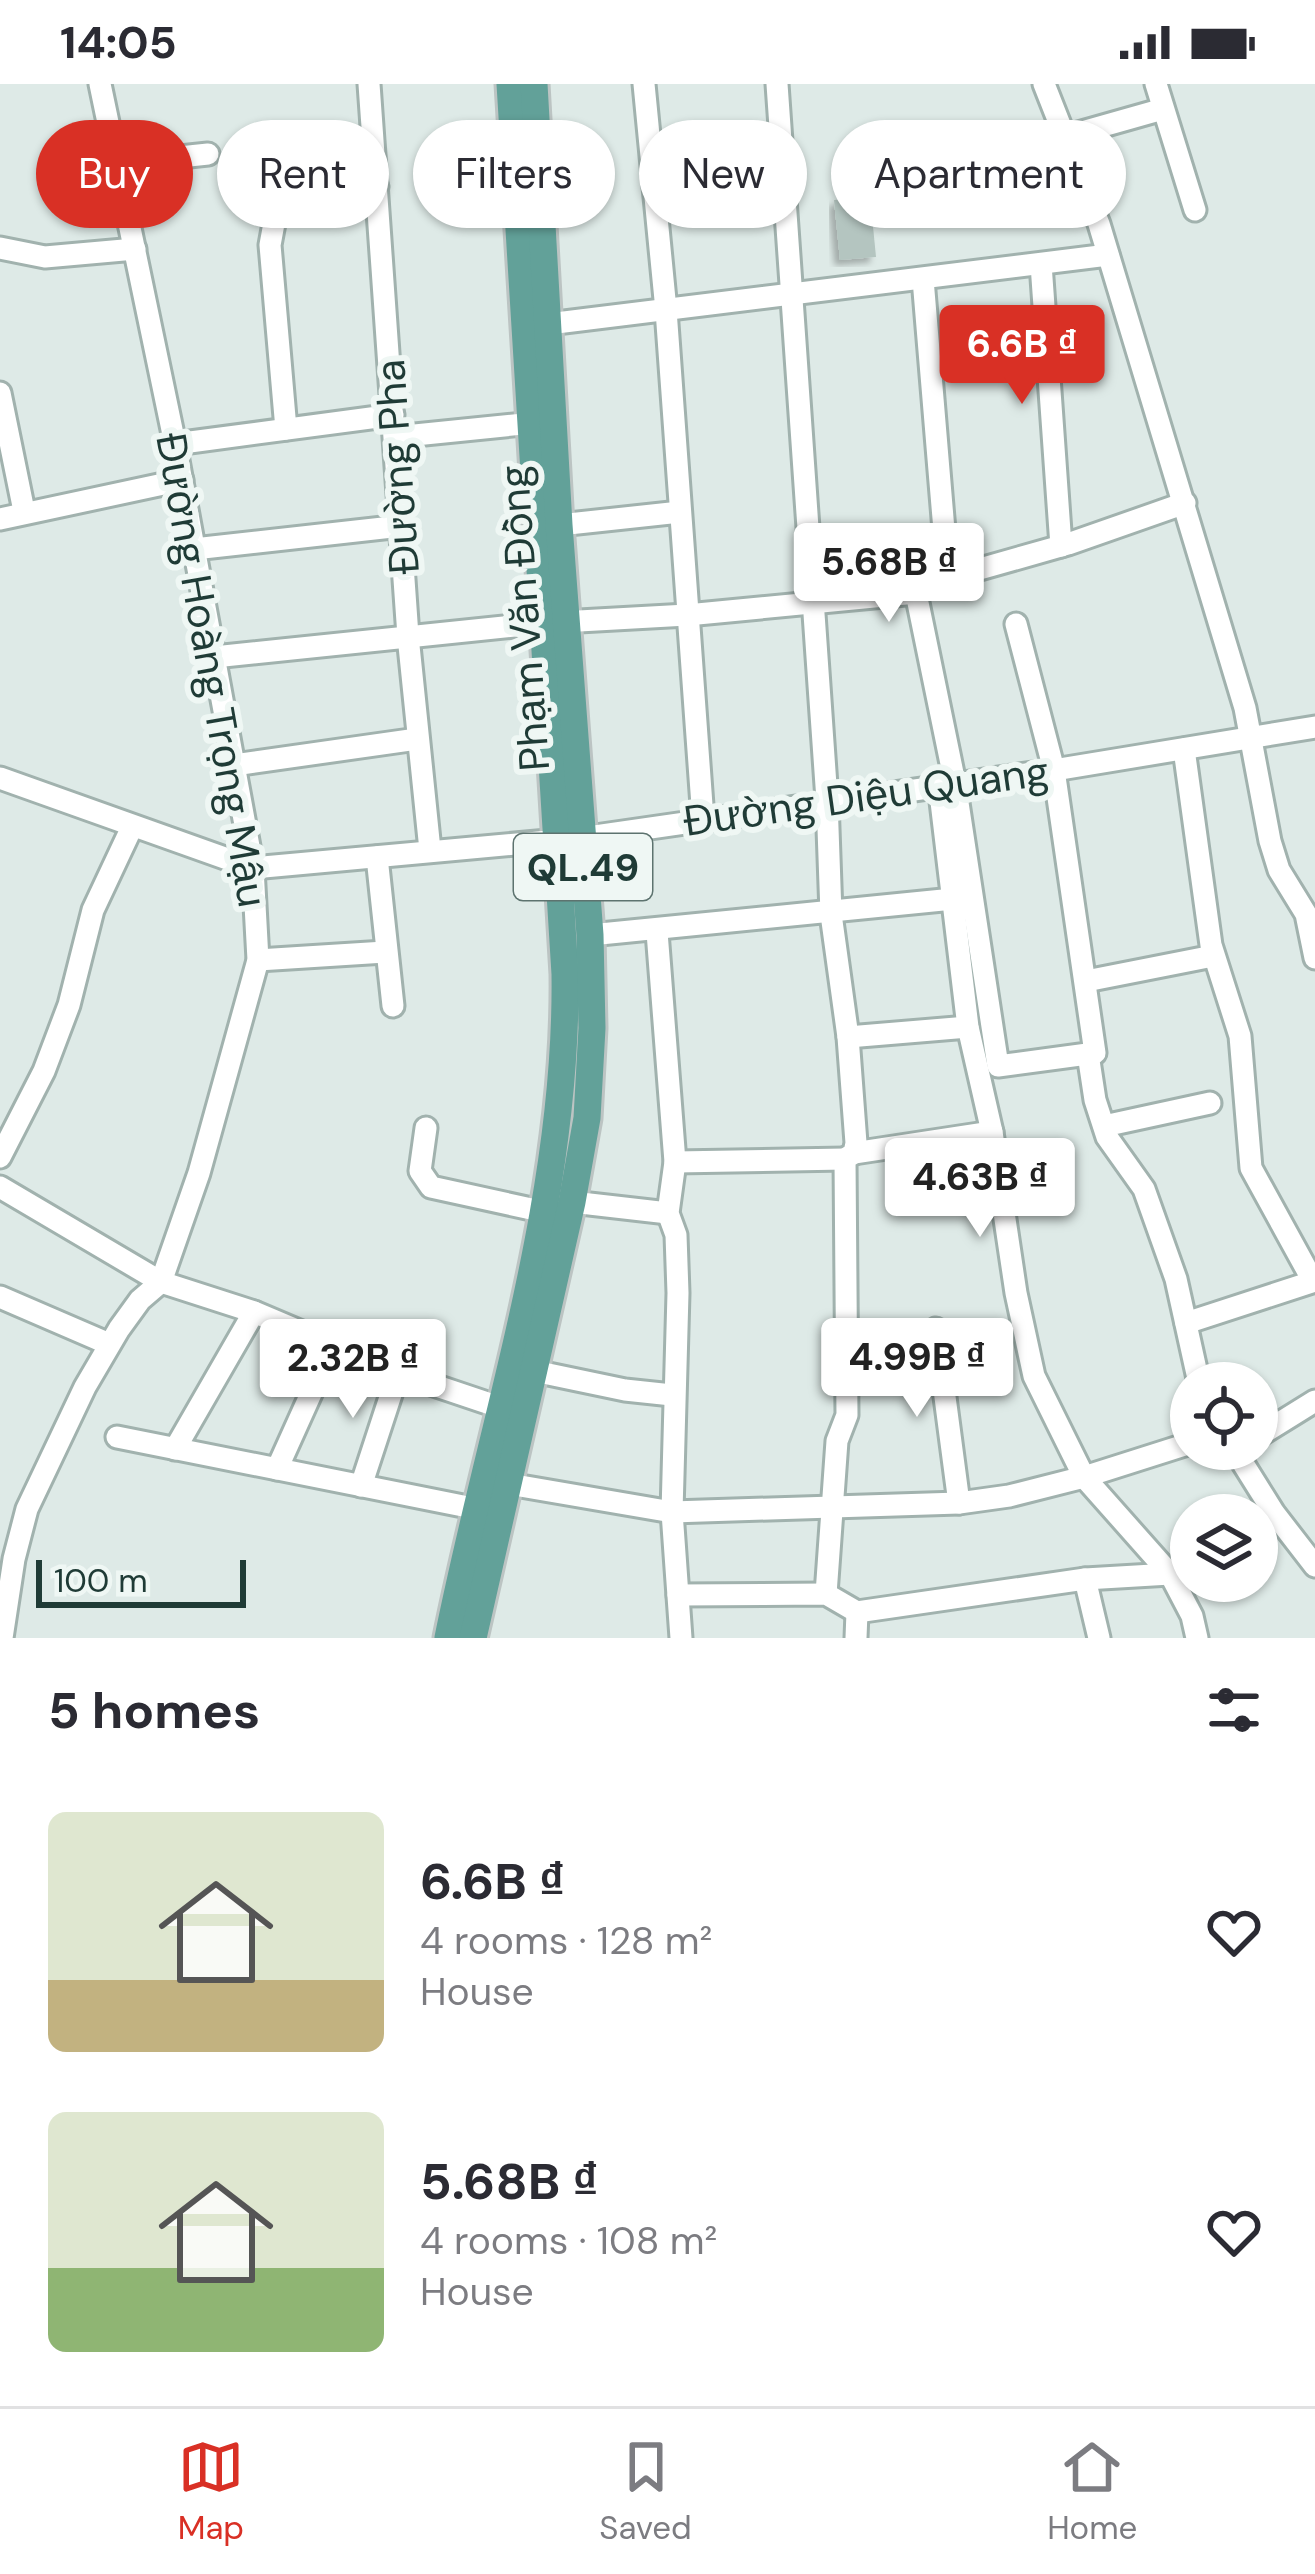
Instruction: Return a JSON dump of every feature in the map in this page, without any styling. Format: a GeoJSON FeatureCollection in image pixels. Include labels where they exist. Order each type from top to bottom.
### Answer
{"type":"FeatureCollection","features":[{"type":"Feature","properties":{"kind":"main road","name":"Phạm Văn Đồng"},"geometry":{"type":"LineString","coordinates":[[473,1638],[487,1511],[508,1484],[512,1411],[534,1371],[559,1207],[566,1052],[568,838],[542,422],[511,84]]}},
{"type":"Feature","properties":{"kind":"main road","name":"Phạm Văn Đồng"},"geometry":{"type":"LineString","coordinates":[[534,84],[548,324],[542,422],[559,525],[555,622]]}},
{"type":"Feature","properties":{"kind":"main road","name":"Phạm Văn Đồng"},"geometry":{"type":"LineString","coordinates":[[448,1638],[487,1511],[588,1095],[590,935],[568,838]]}},
{"type":"Feature","properties":{"kind":"street","name":"Đường Hoàng Trọng Mậu"},"geometry":{"type":"LineString","coordinates":[[100,84],[106,120]]}},
{"type":"Feature","properties":{"kind":"street","name":"Đường Pha"},"geometry":{"type":"LineString","coordinates":[[369,84],[372,120]]}},
{"type":"Feature","properties":{"kind":"street"},"geometry":{"type":"LineString","coordinates":[[644,84],[666,310],[703,819]]}},
{"type":"Feature","properties":{"kind":"street"},"geometry":{"type":"LineString","coordinates":[[777,84],[831,914],[848,1036],[847,1415],[837,1441],[826,1594]]}},
{"type":"Feature","properties":{"kind":"street"},"geometry":{"type":"LineString","coordinates":[[1044,84],[1058,120]]}},
{"type":"Feature","properties":{"kind":"street"},"geometry":{"type":"LineString","coordinates":[[1156,84],[1195,210]]}},
{"type":"Feature","properties":{"kind":"street"},"geometry":{"type":"LineString","coordinates":[[1124,120],[1163,109]]}},
{"type":"Feature","properties":{"kind":"street"},"geometry":{"type":"LineString","coordinates":[[193,156],[208,154]]}},
{"type":"Feature","properties":{"kind":"street","name":"Đường Hoàng Trọng Mậu"},"geometry":{"type":"LineString","coordinates":[[2,1638],[27,1509],[110,1344],[140,1300],[161,1282],[199,1173],[258,960],[253,868],[182,479],[130,228]]}},
{"type":"Feature","properties":{"kind":"street"},"geometry":{"type":"LineString","coordinates":[[273,228],[270,245],[286,429]]}},
{"type":"Feature","properties":{"kind":"street","name":"Đường Pha"},"geometry":{"type":"LineString","coordinates":[[380,228],[408,636],[430,850]]}},
{"type":"Feature","properties":{"kind":"street"},"geometry":{"type":"LineString","coordinates":[[1098,228],[1245,708],[1279,870],[1312,923],[1315,958]]}},
{"type":"Feature","properties":{"kind":"street"},"geometry":{"type":"LineString","coordinates":[[0,248],[45,256],[135,249]]}},
{"type":"Feature","properties":{"kind":"street"},"geometry":{"type":"LineString","coordinates":[[548,324],[1108,255]]}},
{"type":"Feature","properties":{"kind":"street"},"geometry":{"type":"LineString","coordinates":[[1041,264],[1061,546]]}},
{"type":"Feature","properties":{"kind":"street"},"geometry":{"type":"LineString","coordinates":[[923,279],[948,578]]}},
{"type":"Feature","properties":{"kind":"street"},"geometry":{"type":"LineString","coordinates":[[0,393],[24,511]]}},
{"type":"Feature","properties":{"kind":"street"},"geometry":{"type":"LineString","coordinates":[[175,444],[286,429],[542,422]]}},
{"type":"Feature","properties":{"kind":"street"},"geometry":{"type":"LineString","coordinates":[[0,519],[182,479]]}},
{"type":"Feature","properties":{"kind":"street"},"geometry":{"type":"LineString","coordinates":[[214,657],[555,622],[916,593],[948,578],[1185,503]]}},
{"type":"Feature","properties":{"kind":"street"},"geometry":{"type":"LineString","coordinates":[[559,525],[680,512]]}},
{"type":"Feature","properties":{"kind":"street"},"geometry":{"type":"LineString","coordinates":[[194,549],[401,526]]}},
{"type":"Feature","properties":{"kind":"street"},"geometry":{"type":"LineString","coordinates":[[916,593],[998,1066],[1096,1054],[1054,770],[1016,624]]}},
{"type":"Feature","properties":{"kind":"street","name":"Đường Diệu Quang"},"geometry":{"type":"LineString","coordinates":[[0,778],[253,868],[568,838],[1054,770],[1315,727]]}},
{"type":"Feature","properties":{"kind":"street"},"geometry":{"type":"LineString","coordinates":[[234,765],[417,739]]}},
{"type":"Feature","properties":{"kind":"street"},"geometry":{"type":"LineString","coordinates":[[1184,749],[1213,956],[1240,1036],[1251,1168],[1310,1282],[1315,1308]]}},
{"type":"Feature","properties":{"kind":"street"},"geometry":{"type":"LineString","coordinates":[[947,784],[953,899],[968,1028],[992,1132],[1016,1293],[1034,1376],[1084,1477],[1170,1574]]}},
{"type":"Feature","properties":{"kind":"street"},"geometry":{"type":"LineString","coordinates":[[0,1157],[44,1071],[69,1005],[93,910],[132,827]]}},
{"type":"Feature","properties":{"kind":"street"},"geometry":{"type":"LineString","coordinates":[[377,857],[393,1006]]}},
{"type":"Feature","properties":{"kind":"street"},"geometry":{"type":"LineString","coordinates":[[590,935],[657,932],[953,899]]}},
{"type":"Feature","properties":{"kind":"street"},"geometry":{"type":"LineString","coordinates":[[657,932],[675,1162],[668,1213],[676,1234],[678,1293],[672,1512],[681,1638]]}},
{"type":"Feature","properties":{"kind":"street"},"geometry":{"type":"LineString","coordinates":[[258,960],[385,952]]}},
{"type":"Feature","properties":{"kind":"street"},"geometry":{"type":"LineString","coordinates":[[1086,981],[1213,956]]}},
{"type":"Feature","properties":{"kind":"street"},"geometry":{"type":"LineString","coordinates":[[848,1036],[968,1028]]}},
{"type":"Feature","properties":{"kind":"street"},"geometry":{"type":"LineString","coordinates":[[1088,1054],[1104,1126],[1144,1189],[1176,1279],[1194,1362]]}},
{"type":"Feature","properties":{"kind":"street"},"geometry":{"type":"LineString","coordinates":[[1104,1126],[1210,1103]]}},
{"type":"Feature","properties":{"kind":"street"},"geometry":{"type":"LineString","coordinates":[[426,1128],[420,1171],[430,1187],[559,1207],[668,1213]]}},
{"type":"Feature","properties":{"kind":"street"},"geometry":{"type":"LineString","coordinates":[[675,1162],[850,1156],[992,1132]]}},
{"type":"Feature","properties":{"kind":"street"},"geometry":{"type":"LineString","coordinates":[[0,1187],[161,1282],[254,1312],[398,1373],[512,1411]]}},
{"type":"Feature","properties":{"kind":"street"},"geometry":{"type":"LineString","coordinates":[[1186,1323],[1310,1282]]}},
{"type":"Feature","properties":{"kind":"street"},"geometry":{"type":"LineString","coordinates":[[0,1297],[110,1344]]}},
{"type":"Feature","properties":{"kind":"street"},"geometry":{"type":"LineString","coordinates":[[175,1449],[254,1312]]}},
{"type":"Feature","properties":{"kind":"street"},"geometry":{"type":"LineString","coordinates":[[936,1329],[959,1503]]}},
{"type":"Feature","properties":{"kind":"street"},"geometry":{"type":"LineString","coordinates":[[277,1469],[332,1347]]}},
{"type":"Feature","properties":{"kind":"street"},"geometry":{"type":"LineString","coordinates":[[534,1371],[672,1395]]}},
{"type":"Feature","properties":{"kind":"street"},"geometry":{"type":"LineString","coordinates":[[362,1486],[398,1373]]}},
{"type":"Feature","properties":{"kind":"street"},"geometry":{"type":"LineString","coordinates":[[1278,1424],[1315,1401]]}},
{"type":"Feature","properties":{"kind":"street"},"geometry":{"type":"LineString","coordinates":[[117,1437],[487,1511]]}},
{"type":"Feature","properties":{"kind":"street"},"geometry":{"type":"LineString","coordinates":[[508,1484],[672,1512],[959,1503],[1009,1496],[1170,1450]]}},
{"type":"Feature","properties":{"kind":"street"},"geometry":{"type":"LineString","coordinates":[[1278,1526],[1315,1567]]}},
{"type":"Feature","properties":{"kind":"street"},"geometry":{"type":"LineString","coordinates":[[678,1595],[826,1594],[856,1612],[1085,1579],[1170,1574]]}},
{"type":"Feature","properties":{"kind":"street"},"geometry":{"type":"LineString","coordinates":[[1085,1579],[1099,1638]]}},
{"type":"Feature","properties":{"kind":"street"},"geometry":{"type":"LineString","coordinates":[[1185,1602],[1197,1638]]}},
{"type":"Feature","properties":{"kind":"street"},"geometry":{"type":"LineString","coordinates":[[856,1612],[856,1638]]}},
{"type":"Feature","properties":{"kind":"building"},"geometry":{"type":"Polygon","coordinates":[[[837,228],[873,228],[876,257],[840,260],[837,228]]]}}]}
